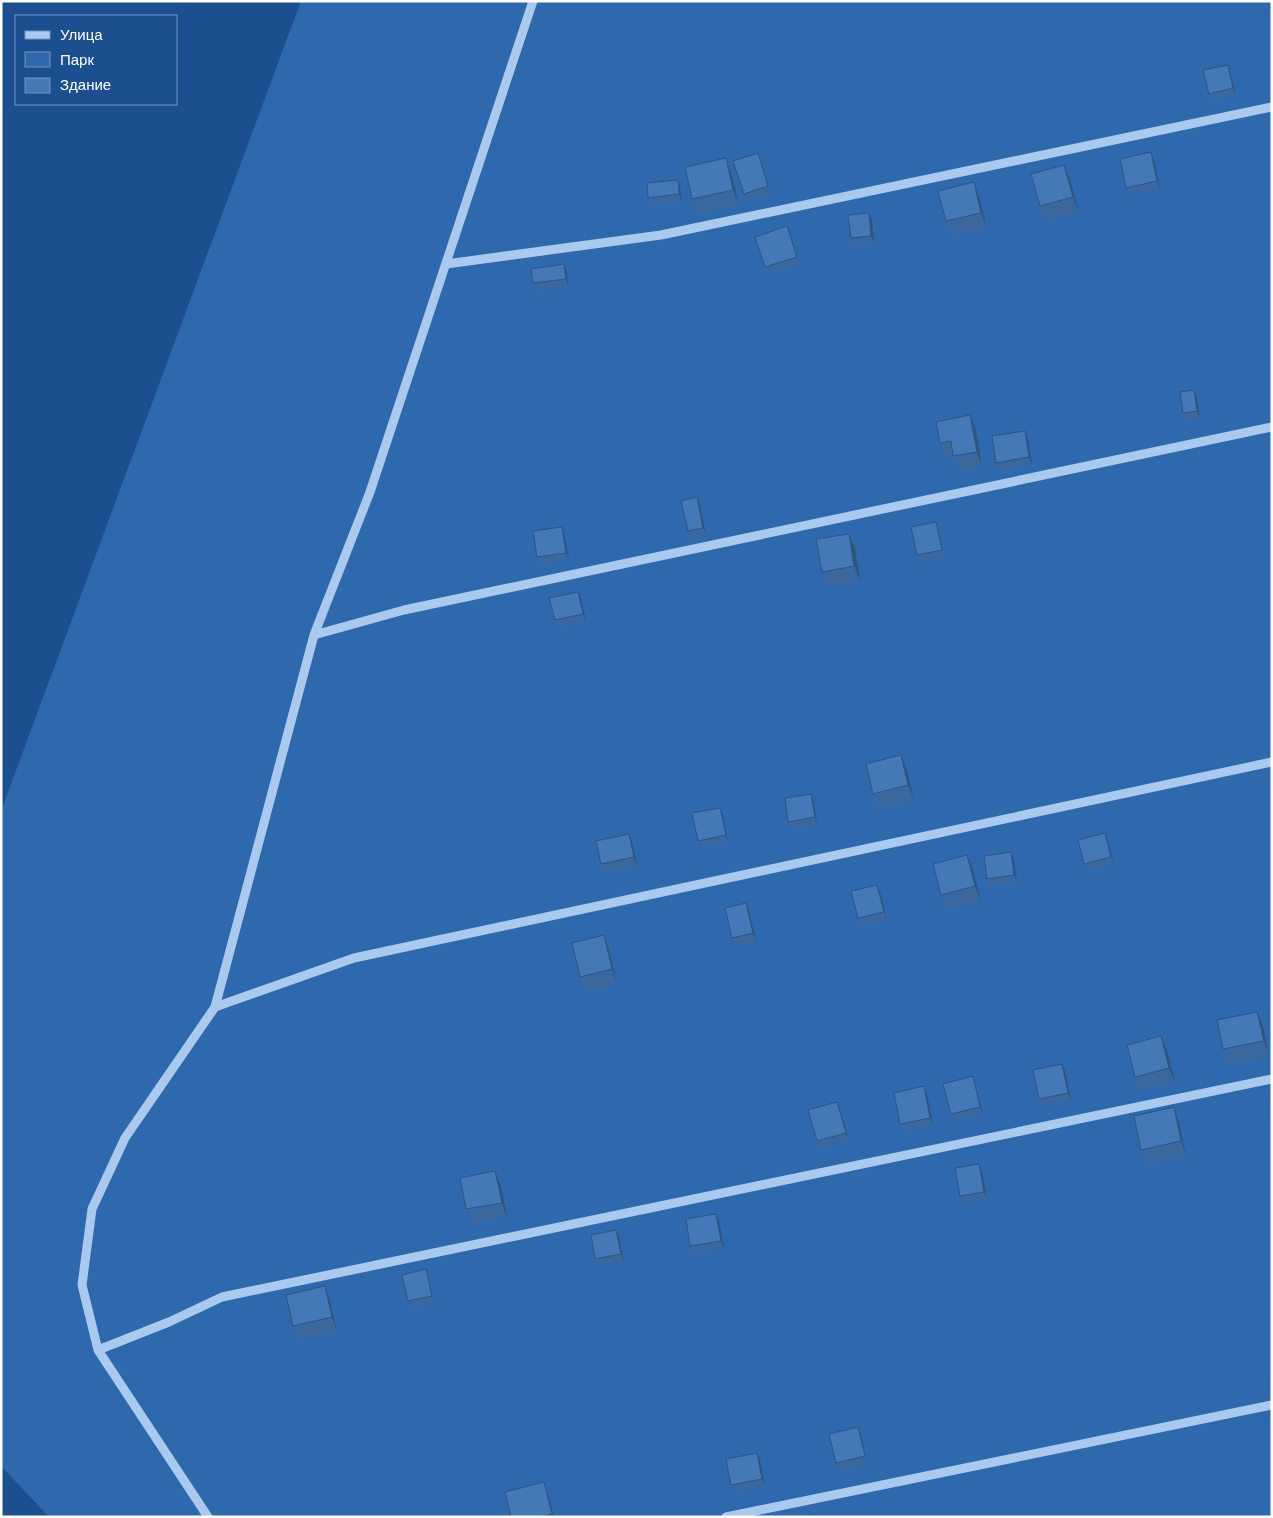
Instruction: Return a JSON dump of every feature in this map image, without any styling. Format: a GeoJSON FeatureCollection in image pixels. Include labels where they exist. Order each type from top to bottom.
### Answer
{"type":"FeatureCollection","features":[{"type":"Feature","properties":{"kind":"street"},"geometry":{"type":"LineString","coordinates":[[208,1517],[98,1350],[82,1285],[92,1209],[125,1138],[215,1007],[314,635],[370,492],[534,1]]}},
{"type":"Feature","properties":{"kind":"street"},"geometry":{"type":"LineString","coordinates":[[446,264],[661,235],[1272,107]]}},
{"type":"Feature","properties":{"kind":"street"},"geometry":{"type":"LineString","coordinates":[[314,635],[414,608],[1272,427]]}},
{"type":"Feature","properties":{"kind":"street"},"geometry":{"type":"LineString","coordinates":[[215,1007],[354,958],[1272,762]]}},
{"type":"Feature","properties":{"kind":"street"},"geometry":{"type":"LineString","coordinates":[[98,1350],[169,1322],[222,1297],[1272,1079]]}},
{"type":"Feature","properties":{"kind":"street"},"geometry":{"type":"LineString","coordinates":[[726,1517],[1272,1405]]}},
{"type":"Feature","properties":{"kind":"green space"},"geometry":{"type":"Polygon","coordinates":[[[301,1],[1272,1],[1272,1517],[49,1517],[1,1466],[1,811],[301,1]]]}},
{"type":"Feature","properties":{"kind":"building"},"geometry":{"type":"Polygon","coordinates":[[[1228,65],[1233,88],[1209,94],[1203,70],[1228,65]]]}},
{"type":"Feature","properties":{"kind":"building"},"geometry":{"type":"Polygon","coordinates":[[[1151,152],[1157,181],[1126,188],[1120,159],[1151,152]]]}},
{"type":"Feature","properties":{"kind":"building"},"geometry":{"type":"Polygon","coordinates":[[[758,153],[768,186],[744,194],[733,161],[758,153]]]}},
{"type":"Feature","properties":{"kind":"building"},"geometry":{"type":"Polygon","coordinates":[[[726,158],[733,190],[692,199],[685,167],[726,158]]]}},
{"type":"Feature","properties":{"kind":"building"},"geometry":{"type":"Polygon","coordinates":[[[1064,165],[1073,197],[1040,206],[1031,174],[1064,165]]]}},
{"type":"Feature","properties":{"kind":"building"},"geometry":{"type":"Polygon","coordinates":[[[678,180],[679,194],[648,198],[647,183],[678,180]]]}},
{"type":"Feature","properties":{"kind":"building"},"geometry":{"type":"Polygon","coordinates":[[[974,182],[981,213],[946,221],[938,191],[974,182]]]}},
{"type":"Feature","properties":{"kind":"building"},"geometry":{"type":"Polygon","coordinates":[[[869,213],[871,236],[851,238],[848,215],[869,213]]]}},
{"type":"Feature","properties":{"kind":"building"},"geometry":{"type":"Polygon","coordinates":[[[787,226],[797,257],[765,267],[755,237],[787,226]]]}},
{"type":"Feature","properties":{"kind":"building"},"geometry":{"type":"Polygon","coordinates":[[[564,264],[566,279],[533,283],[531,269],[564,264]]]}},
{"type":"Feature","properties":{"kind":"building"},"geometry":{"type":"Polygon","coordinates":[[[1194,390],[1197,411],[1183,413],[1180,392],[1194,390]]]}},
{"type":"Feature","properties":{"kind":"building"},"geometry":{"type":"Polygon","coordinates":[[[970,415],[977,452],[953,456],[951,441],[940,443],[936,422],[970,415]]]}},
{"type":"Feature","properties":{"kind":"building"},"geometry":{"type":"Polygon","coordinates":[[[1025,431],[1029,457],[996,463],[992,436],[1025,431]]]}},
{"type":"Feature","properties":{"kind":"building"},"geometry":{"type":"Polygon","coordinates":[[[697,497],[703,528],[688,531],[681,501],[697,497]]]}},
{"type":"Feature","properties":{"kind":"building"},"geometry":{"type":"Polygon","coordinates":[[[936,522],[942,550],[917,555],[911,527],[936,522]]]}},
{"type":"Feature","properties":{"kind":"building"},"geometry":{"type":"Polygon","coordinates":[[[562,527],[566,553],[537,557],[533,531],[562,527]]]}},
{"type":"Feature","properties":{"kind":"building"},"geometry":{"type":"Polygon","coordinates":[[[849,534],[854,566],[822,572],[816,539],[849,534]]]}},
{"type":"Feature","properties":{"kind":"building"},"geometry":{"type":"Polygon","coordinates":[[[578,592],[583,614],[555,620],[549,598],[578,592]]]}},
{"type":"Feature","properties":{"kind":"building"},"geometry":{"type":"Polygon","coordinates":[[[901,755],[908,785],[873,794],[866,764],[901,755]]]}},
{"type":"Feature","properties":{"kind":"building"},"geometry":{"type":"Polygon","coordinates":[[[811,794],[815,817],[788,822],[785,798],[811,794]]]}},
{"type":"Feature","properties":{"kind":"building"},"geometry":{"type":"Polygon","coordinates":[[[720,808],[726,835],[698,841],[692,813],[720,808]]]}},
{"type":"Feature","properties":{"kind":"building"},"geometry":{"type":"Polygon","coordinates":[[[1105,833],[1111,857],[1084,864],[1078,840],[1105,833]]]}},
{"type":"Feature","properties":{"kind":"building"},"geometry":{"type":"Polygon","coordinates":[[[629,834],[634,857],[601,864],[596,841],[629,834]]]}},
{"type":"Feature","properties":{"kind":"building"},"geometry":{"type":"Polygon","coordinates":[[[1011,852],[1014,875],[987,879],[984,856],[1011,852]]]}},
{"type":"Feature","properties":{"kind":"building"},"geometry":{"type":"Polygon","coordinates":[[[967,855],[975,886],[941,895],[933,864],[967,855]]]}},
{"type":"Feature","properties":{"kind":"building"},"geometry":{"type":"Polygon","coordinates":[[[877,885],[884,912],[858,918],[851,891],[877,885]]]}},
{"type":"Feature","properties":{"kind":"building"},"geometry":{"type":"Polygon","coordinates":[[[746,903],[753,933],[732,938],[725,908],[746,903]]]}},
{"type":"Feature","properties":{"kind":"building"},"geometry":{"type":"Polygon","coordinates":[[[604,935],[612,969],[580,977],[572,943],[604,935]]]}},
{"type":"Feature","properties":{"kind":"building"},"geometry":{"type":"Polygon","coordinates":[[[1257,1012],[1264,1041],[1223,1049],[1217,1020],[1257,1012]]]}},
{"type":"Feature","properties":{"kind":"building"},"geometry":{"type":"Polygon","coordinates":[[[1161,1036],[1169,1068],[1135,1077],[1127,1045],[1161,1036]]]}},
{"type":"Feature","properties":{"kind":"building"},"geometry":{"type":"Polygon","coordinates":[[[1062,1064],[1068,1093],[1039,1099],[1033,1070],[1062,1064]]]}},
{"type":"Feature","properties":{"kind":"building"},"geometry":{"type":"Polygon","coordinates":[[[973,1076],[980,1107],[951,1114],[943,1084],[973,1076]]]}},
{"type":"Feature","properties":{"kind":"building"},"geometry":{"type":"Polygon","coordinates":[[[924,1086],[930,1118],[900,1124],[894,1093],[924,1086]]]}},
{"type":"Feature","properties":{"kind":"building"},"geometry":{"type":"Polygon","coordinates":[[[1272,1093],[1272,1105],[1269,1094],[1272,1093]]]}},
{"type":"Feature","properties":{"kind":"building"},"geometry":{"type":"Polygon","coordinates":[[[837,1102],[846,1133],[817,1141],[808,1110],[837,1102]]]}},
{"type":"Feature","properties":{"kind":"building"},"geometry":{"type":"Polygon","coordinates":[[[1174,1107],[1181,1141],[1141,1150],[1134,1116],[1174,1107]]]}},
{"type":"Feature","properties":{"kind":"building"},"geometry":{"type":"Polygon","coordinates":[[[979,1164],[984,1192],[960,1196],[955,1168],[979,1164]]]}},
{"type":"Feature","properties":{"kind":"building"},"geometry":{"type":"Polygon","coordinates":[[[495,1171],[502,1203],[466,1209],[460,1178],[495,1171]]]}},
{"type":"Feature","properties":{"kind":"building"},"geometry":{"type":"Polygon","coordinates":[[[716,1214],[721,1241],[690,1246],[686,1219],[716,1214]]]}},
{"type":"Feature","properties":{"kind":"building"},"geometry":{"type":"Polygon","coordinates":[[[616,1230],[621,1254],[595,1259],[591,1235],[616,1230]]]}},
{"type":"Feature","properties":{"kind":"building"},"geometry":{"type":"Polygon","coordinates":[[[426,1269],[432,1296],[408,1301],[402,1275],[426,1269]]]}},
{"type":"Feature","properties":{"kind":"building"},"geometry":{"type":"Polygon","coordinates":[[[325,1286],[332,1317],[293,1326],[286,1295],[325,1286]]]}},
{"type":"Feature","properties":{"kind":"building"},"geometry":{"type":"Polygon","coordinates":[[[858,1427],[865,1456],[836,1463],[829,1434],[858,1427]]]}},
{"type":"Feature","properties":{"kind":"building"},"geometry":{"type":"Polygon","coordinates":[[[757,1453],[762,1479],[731,1485],[726,1459],[757,1453]]]}},
{"type":"Feature","properties":{"kind":"building"},"geometry":{"type":"Polygon","coordinates":[[[544,1482],[552,1514],[541,1517],[511,1517],[505,1492],[544,1482]]]}}]}
